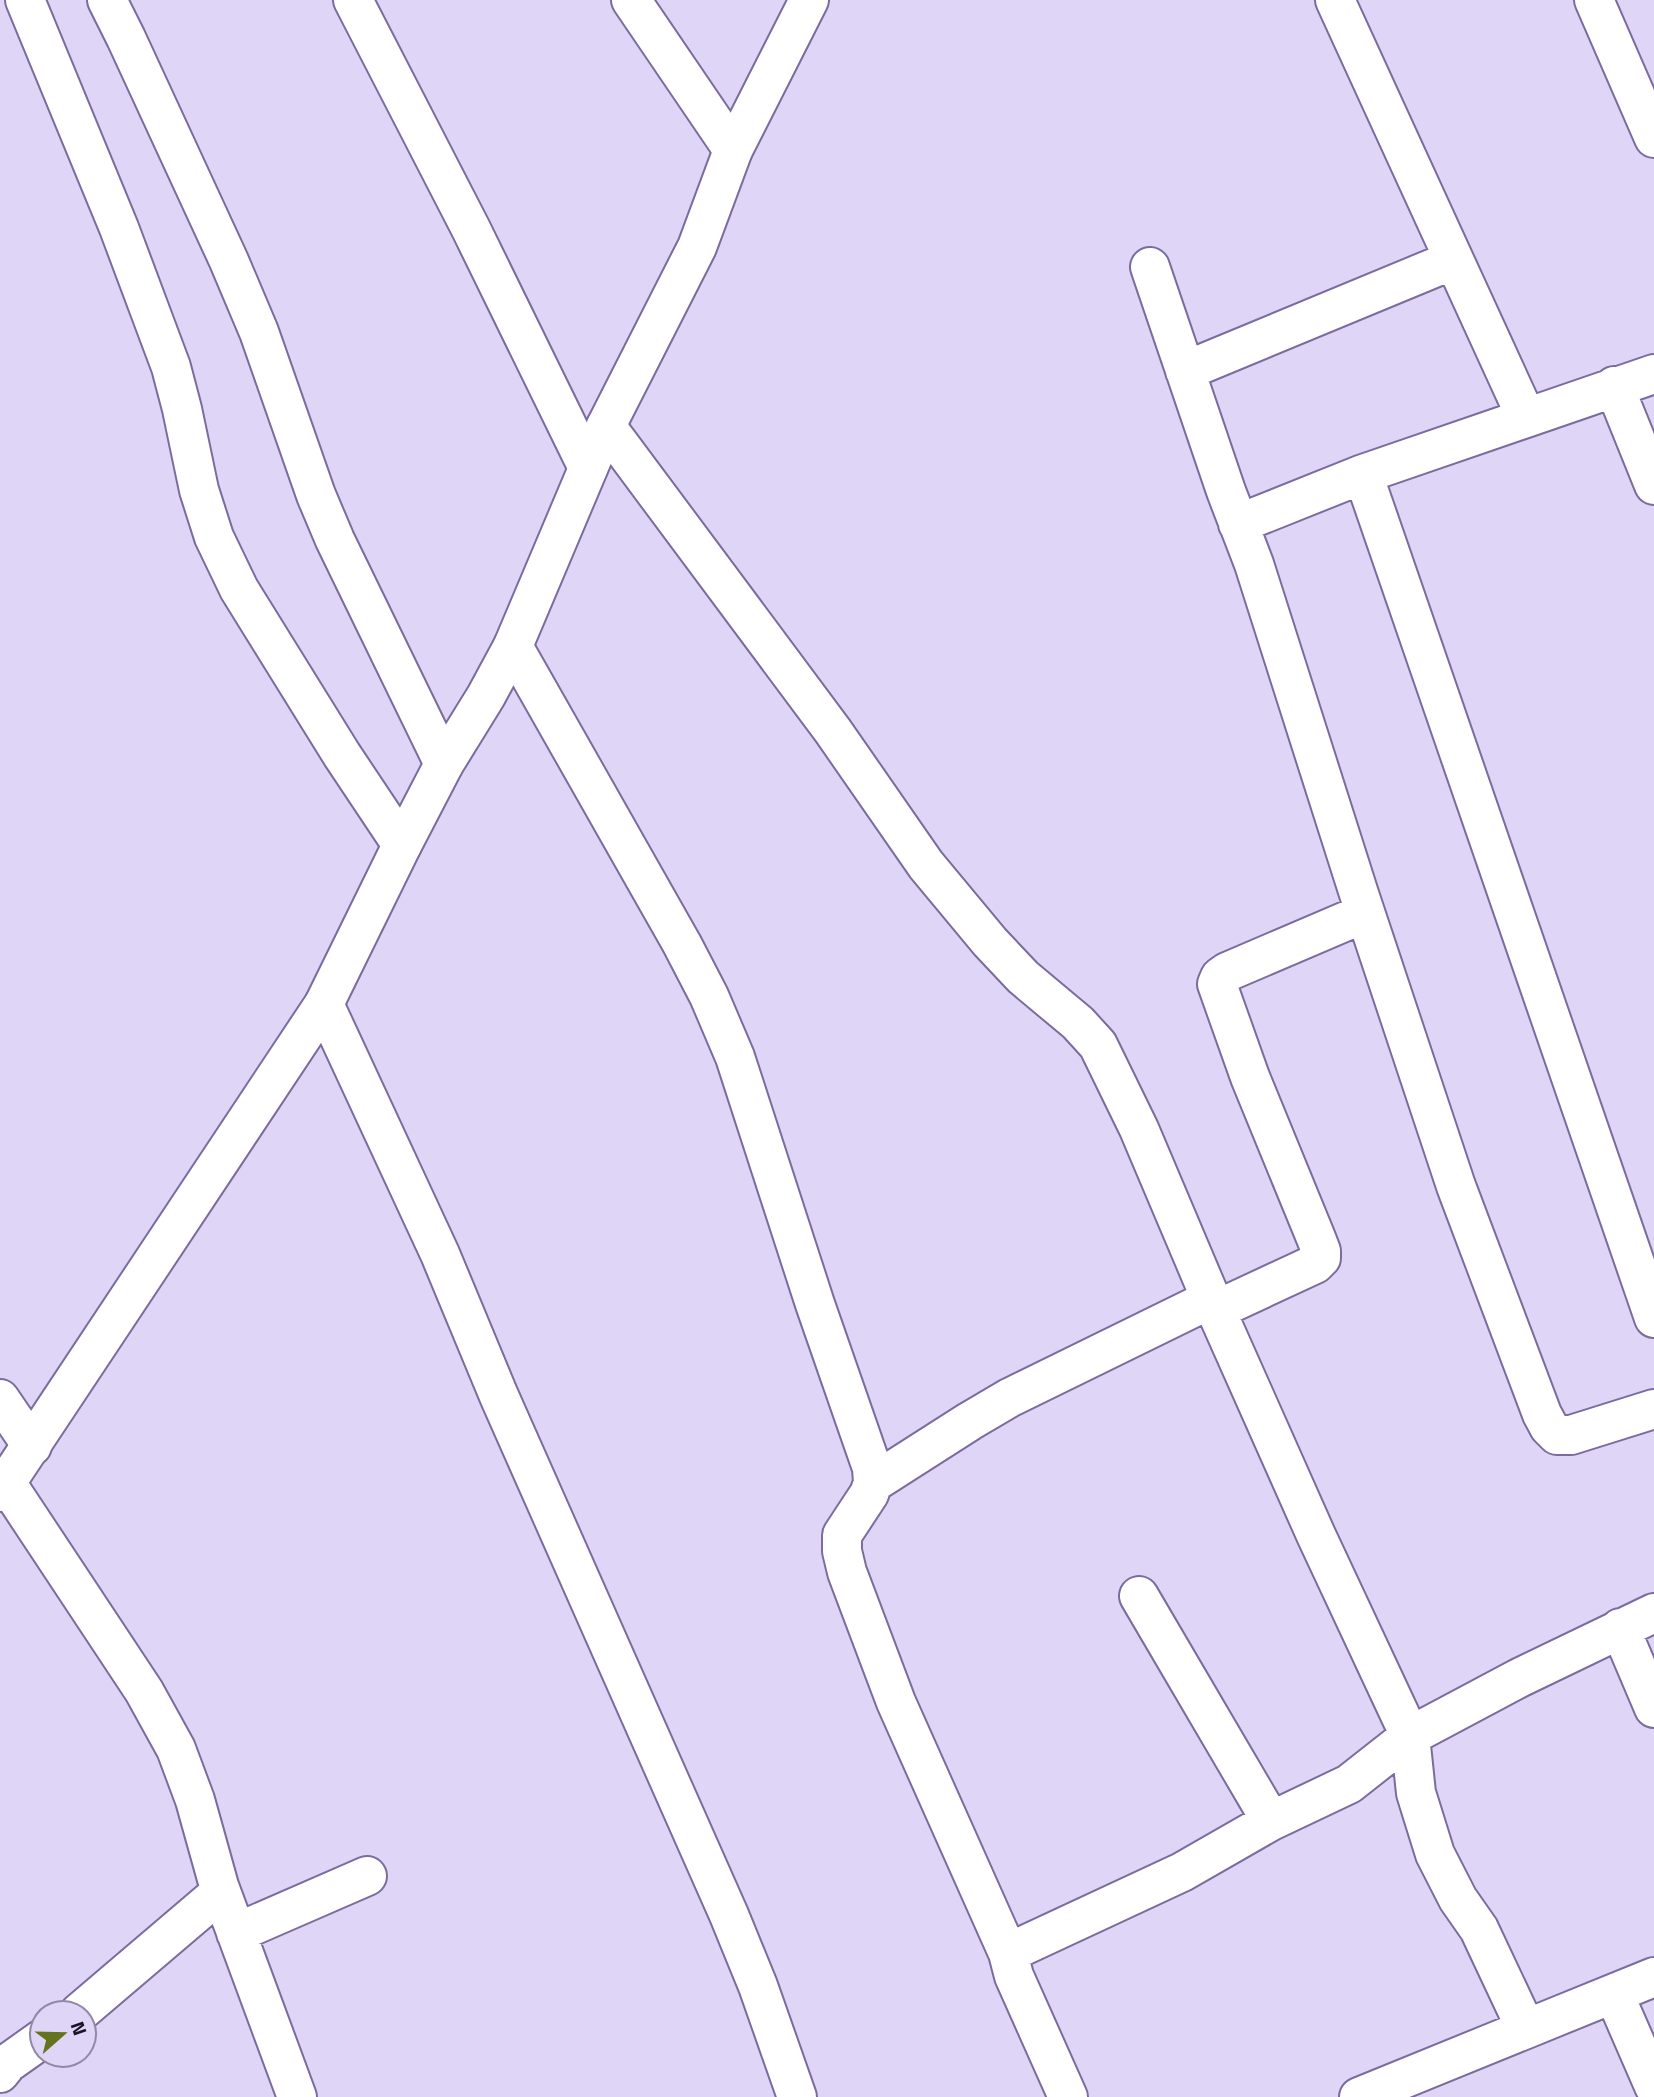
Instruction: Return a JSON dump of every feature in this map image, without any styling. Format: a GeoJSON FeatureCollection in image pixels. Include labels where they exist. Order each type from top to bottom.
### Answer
{"type":"FeatureCollection","features":[{"type":"Feature","properties":{"kind":"street"},"geometry":{"type":"LineString","coordinates":[[25,0],[119,228],[171,367],[199,490],[214,537],[239,589],[342,755],[402,845]]}},
{"type":"Feature","properties":{"kind":"street"},"geometry":{"type":"LineString","coordinates":[[107,0],[229,261],[259,332],[316,495],[335,540],[444,764]]}},
{"type":"Feature","properties":{"kind":"street"},"geometry":{"type":"LineString","coordinates":[[353,0],[471,229],[588,468]]}},
{"type":"Feature","properties":{"kind":"street"},"geometry":{"type":"LineString","coordinates":[[631,0],[733,150]]}},
{"type":"Feature","properties":{"kind":"street"},"geometry":{"type":"LineString","coordinates":[[1335,0],[1526,417]]}},
{"type":"Feature","properties":{"kind":"street"},"geometry":{"type":"LineString","coordinates":[[1594,0],[1654,138]]}},
{"type":"Feature","properties":{"kind":"street"},"geometry":{"type":"LineString","coordinates":[[297,2097],[221,1892],[195,1800],[176,1749],[144,1691],[3,1488],[324,1004],[444,764],[513,646],[606,426],[697,247],[733,150],[796,8]]}},
{"type":"Feature","properties":{"kind":"street"},"geometry":{"type":"LineString","coordinates":[[1185,371],[1453,260]]}},
{"type":"Feature","properties":{"kind":"street"},"geometry":{"type":"LineString","coordinates":[[1150,267],[1254,564],[1365,913],[1456,1186],[1542,1414],[1557,1435],[1571,1434],[1654,1409]]}},
{"type":"Feature","properties":{"kind":"street"},"geometry":{"type":"LineString","coordinates":[[1238,524],[1363,474],[1654,374]]}},
{"type":"Feature","properties":{"kind":"street"},"geometry":{"type":"LineString","coordinates":[[1614,386],[1654,485]]}},
{"type":"Feature","properties":{"kind":"street"},"geometry":{"type":"LineString","coordinates":[[606,426],[833,731],[926,865],[1023,977],[1078,1023],[1098,1045],[1139,1129],[1316,1535],[1410,1736],[1416,1793],[1435,1854],[1458,1899],[1479,1929],[1526,2029]]}},
{"type":"Feature","properties":{"kind":"street"},"geometry":{"type":"LineString","coordinates":[[1363,474],[1654,1318]]}},
{"type":"Feature","properties":{"kind":"street"},"geometry":{"type":"LineString","coordinates":[[513,646],[682,944],[709,996],[735,1057],[811,1292],[872,1468],[873,1483],[869,1494],[842,1535],[842,1551],[847,1572],[896,1703],[1008,1953],[1014,1976],[1068,2097]]}},
{"type":"Feature","properties":{"kind":"street"},"geometry":{"type":"LineString","coordinates":[[873,1483],[1009,1398],[1214,1305],[1315,1264],[1321,1258],[1321,1251],[1250,1077],[1217,984],[1220,977],[1227,972],[1365,913]]}},
{"type":"Feature","properties":{"kind":"street"},"geometry":{"type":"LineString","coordinates":[[324,1004],[440,1254],[504,1409],[729,1915],[758,1986],[797,2097]]}},
{"type":"Feature","properties":{"kind":"street"},"geometry":{"type":"LineString","coordinates":[[0,1399],[32,1446]]}},
{"type":"Feature","properties":{"kind":"street"},"geometry":{"type":"LineString","coordinates":[[1139,1596],[1271,1821]]}},
{"type":"Feature","properties":{"kind":"street"},"geometry":{"type":"LineString","coordinates":[[1008,1953],[1182,1872],[1271,1821],[1349,1784],[1410,1736],[1519,1678],[1654,1613]]}},
{"type":"Feature","properties":{"kind":"street"},"geometry":{"type":"LineString","coordinates":[[1620,1629],[1654,1708]]}},
{"type":"Feature","properties":{"kind":"street"},"geometry":{"type":"LineString","coordinates":[[236,1933],[367,1876]]}},
{"type":"Feature","properties":{"kind":"street"},"geometry":{"type":"LineString","coordinates":[[95,1999],[221,1892]]}},
{"type":"Feature","properties":{"kind":"street"},"geometry":{"type":"LineString","coordinates":[[1359,2097],[1418,2086],[1526,2029],[1654,1978]]}},
{"type":"Feature","properties":{"kind":"street"},"geometry":{"type":"LineString","coordinates":[[1614,1994],[1654,2086]]}},
{"type":"Feature","properties":{"kind":"street"},"geometry":{"type":"LineString","coordinates":[[0,2073],[8,2063],[28,2049]]}}]}
